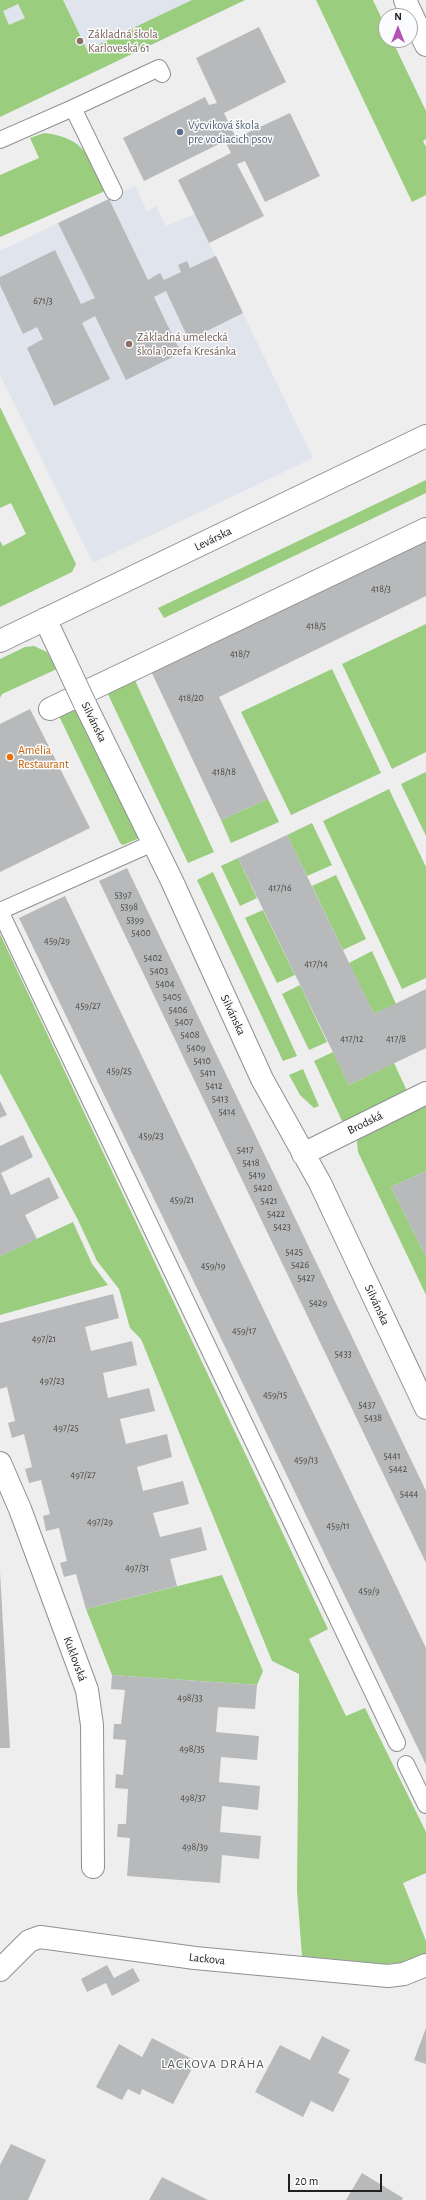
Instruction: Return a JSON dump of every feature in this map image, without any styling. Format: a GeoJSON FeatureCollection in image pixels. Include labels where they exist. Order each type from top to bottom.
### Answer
{"type":"FeatureCollection","features":[{"type":"Feature","properties":{"kind":"street"},"geometry":{"type":"LineString","coordinates":[[405,0],[426,45]]}},
{"type":"Feature","properties":{"kind":"street","name":"Levárska"},"geometry":{"type":"LineString","coordinates":[[0,642],[426,436]]}},
{"type":"Feature","properties":{"kind":"street"},"geometry":{"type":"LineString","coordinates":[[50,709],[137,665],[426,529]]}},
{"type":"Feature","properties":{"kind":"street","name":"Silvánska"},"geometry":{"type":"LineString","coordinates":[[45,619],[153,842],[262,1079],[323,1190],[426,1408]]}},
{"type":"Feature","properties":{"kind":"street","name":"Brodská"},"geometry":{"type":"LineString","coordinates":[[303,1154],[426,1094]]}},
{"type":"Feature","properties":{"kind":"street","name":"Kuklovská"},"geometry":{"type":"LineString","coordinates":[[0,1464],[20,1509],[87,1690],[92,1725],[93,1867]]}},
{"type":"Feature","properties":{"kind":"street","name":"Lackova"},"geometry":{"type":"LineString","coordinates":[[0,1970],[29,1941],[40,1937],[195,1958],[388,1976],[404,1974],[426,1965]]}},
{"type":"Feature","properties":{"kind":"lane"},"geometry":{"type":"LineString","coordinates":[[0,140],[159,68],[162,74]]}},
{"type":"Feature","properties":{"kind":"lane"},"geometry":{"type":"LineString","coordinates":[[73,108],[114,192]]}},
{"type":"Feature","properties":{"kind":"lane"},"geometry":{"type":"LineString","coordinates":[[153,842],[0,910],[397,1743]]}},
{"type":"Feature","properties":{"kind":"lane"},"geometry":{"type":"LineString","coordinates":[[406,1764],[426,1805]]}},
{"type":"Feature","properties":{"kind":"shaded area","name":"Základná škola Karloveská 61"},"geometry":{"type":"Polygon","coordinates":[[[0,0],[245,0],[0,117],[0,0]]]}},
{"type":"Feature","properties":{"kind":"shaded area","name":"Základná umelecká škola Jozefa Kresánka"},"geometry":{"type":"Polygon","coordinates":[[[135,186],[147,211],[156,206],[166,226],[195,214],[313,458],[93,563],[0,375],[0,251],[135,186]]]}},
{"type":"Feature","properties":{"kind":"green space","name":"Základná škola Karloveská 61"},"geometry":{"type":"Polygon","coordinates":[[[0,0],[63,0],[87,50],[192,0],[245,0],[0,117],[0,0]],[[18,4],[3,11],[9,25],[25,18],[18,4]]]}},
{"type":"Feature","properties":{"kind":"green space"},"geometry":{"type":"Polygon","coordinates":[[[316,0],[373,0],[378,11],[378,48],[396,48],[426,111],[426,139],[423,141],[426,147],[426,195],[412,202],[316,0]]]}},
{"type":"Feature","properties":{"kind":"green space"},"geometry":{"type":"Polygon","coordinates":[[[44,133],[69,139],[78,145],[90,159],[105,191],[0,237],[0,175],[39,158],[30,138],[44,133]]]}},
{"type":"Feature","properties":{"kind":"green space"},"geometry":{"type":"Polygon","coordinates":[[[0,407],[76,564],[72,572],[0,607],[0,541],[3,546],[26,534],[11,503],[0,508],[0,407]]]}},
{"type":"Feature","properties":{"kind":"green space"},"geometry":{"type":"Polygon","coordinates":[[[426,480],[426,493],[164,618],[158,608],[426,480]]]}},
{"type":"Feature","properties":{"kind":"green space"},"geometry":{"type":"Polygon","coordinates":[[[426,624],[426,752],[392,769],[342,664],[426,624]]]}},
{"type":"Feature","properties":{"kind":"green space"},"geometry":{"type":"Polygon","coordinates":[[[34,646],[47,652],[57,669],[2,694],[0,698],[0,659],[25,647],[34,646]]]}},
{"type":"Feature","properties":{"kind":"green space"},"geometry":{"type":"Polygon","coordinates":[[[332,669],[381,773],[291,815],[241,712],[332,669]]]}},
{"type":"Feature","properties":{"kind":"green space"},"geometry":{"type":"Polygon","coordinates":[[[133,676],[214,852],[188,863],[105,688],[133,676]]]}},
{"type":"Feature","properties":{"kind":"green space"},"geometry":{"type":"Polygon","coordinates":[[[76,704],[142,837],[123,845],[120,843],[58,714],[76,704]]]}},
{"type":"Feature","properties":{"kind":"green space"},"geometry":{"type":"Polygon","coordinates":[[[426,772],[426,836],[401,784],[426,772]]]}},
{"type":"Feature","properties":{"kind":"green space"},"geometry":{"type":"Polygon","coordinates":[[[389,789],[426,867],[426,978],[402,989],[323,821],[389,789]]]}},
{"type":"Feature","properties":{"kind":"green space"},"geometry":{"type":"Polygon","coordinates":[[[268,799],[279,822],[231,843],[221,820],[268,799]]]}},
{"type":"Feature","properties":{"kind":"green space"},"geometry":{"type":"Polygon","coordinates":[[[312,823],[332,865],[307,876],[287,835],[312,823]]]}},
{"type":"Feature","properties":{"kind":"green space"},"geometry":{"type":"Polygon","coordinates":[[[238,858],[257,898],[240,906],[221,866],[238,858]]]}},
{"type":"Feature","properties":{"kind":"green space"},"geometry":{"type":"Polygon","coordinates":[[[213,872],[297,1056],[283,1061],[197,880],[213,872]]]}},
{"type":"Feature","properties":{"kind":"green space"},"geometry":{"type":"Polygon","coordinates":[[[336,875],[366,939],[343,950],[312,886],[336,875]]]}},
{"type":"Feature","properties":{"kind":"green space"},"geometry":{"type":"Polygon","coordinates":[[[263,910],[295,975],[277,983],[245,918],[263,910]]]}},
{"type":"Feature","properties":{"kind":"green space"},"geometry":{"type":"Polygon","coordinates":[[[0,934],[328,1629],[309,1639],[346,1716],[365,1708],[426,1832],[426,1873],[403,1883],[426,1941],[426,1954],[400,1963],[385,1964],[302,1956],[297,1891],[299,1674],[272,1661],[141,1339],[130,1328],[119,1289],[97,1261],[78,1220],[0,1073],[0,934]]]}},
{"type":"Feature","properties":{"kind":"green space"},"geometry":{"type":"Polygon","coordinates":[[[372,951],[396,1004],[374,1014],[349,963],[372,951]]]}},
{"type":"Feature","properties":{"kind":"green space"},"geometry":{"type":"Polygon","coordinates":[[[300,985],[327,1042],[309,1050],[282,994],[300,985]]]}},
{"type":"Feature","properties":{"kind":"green space"},"geometry":{"type":"Polygon","coordinates":[[[333,1052],[349,1085],[394,1063],[408,1093],[348,1120],[342,1121],[314,1061],[333,1052]]]}},
{"type":"Feature","properties":{"kind":"green space"},"geometry":{"type":"Polygon","coordinates":[[[303,1069],[319,1106],[314,1108],[300,1095],[289,1075],[303,1069]]]}},
{"type":"Feature","properties":{"kind":"green space"},"geometry":{"type":"Polygon","coordinates":[[[426,1103],[426,1171],[391,1187],[426,1257],[426,1295],[358,1152],[357,1142],[359,1134],[426,1103]]]}},
{"type":"Feature","properties":{"kind":"green space"},"geometry":{"type":"Polygon","coordinates":[[[73,1222],[92,1264],[108,1285],[0,1315],[0,1256],[73,1222]]]}},
{"type":"Feature","properties":{"kind":"green space"},"geometry":{"type":"Polygon","coordinates":[[[222,1575],[263,1671],[257,1685],[112,1675],[86,1609],[222,1575]]]}},
{"type":"Feature","properties":{"kind":"building"},"geometry":{"type":"Polygon","coordinates":[[[259,27],[286,82],[224,113],[236,138],[290,113],[320,176],[265,202],[245,161],[237,164],[264,216],[209,243],[178,180],[231,153],[225,141],[144,181],[123,138],[205,97],[209,105],[217,103],[196,58],[259,27]]]}},
{"type":"Feature","properties":{"kind":"building"},"geometry":{"type":"Polygon","coordinates":[[[109,199],[148,280],[160,273],[164,280],[181,272],[178,265],[187,261],[190,268],[216,256],[243,313],[189,340],[166,291],[154,297],[181,353],[126,380],[95,316],[82,323],[110,379],[54,406],[27,348],[43,339],[37,327],[23,334],[0,285],[0,277],[55,250],[81,304],[95,298],[58,223],[109,199]]]}},
{"type":"Feature","properties":{"kind":"building"},"geometry":{"type":"Polygon","coordinates":[[[426,540],[426,596],[219,697],[268,799],[221,820],[150,669],[426,540]]]}},
{"type":"Feature","properties":{"kind":"building"},"geometry":{"type":"Polygon","coordinates":[[[30,709],[90,828],[0,872],[0,724],[30,709]]]}},
{"type":"Feature","properties":{"kind":"building"},"geometry":{"type":"Polygon","coordinates":[[[287,835],[374,1014],[426,989],[426,1048],[349,1085],[238,858],[287,835]]]}},
{"type":"Feature","properties":{"kind":"building"},"geometry":{"type":"Polygon","coordinates":[[[127,868],[426,1491],[426,1563],[99,881],[127,868]]]}},
{"type":"Feature","properties":{"kind":"building"},"geometry":{"type":"Polygon","coordinates":[[[65,896],[426,1648],[426,1765],[19,918],[65,896]]]}},
{"type":"Feature","properties":{"kind":"building"},"geometry":{"type":"Polygon","coordinates":[[[0,1101],[7,1115],[0,1118],[0,1101]]]}},
{"type":"Feature","properties":{"kind":"building"},"geometry":{"type":"Polygon","coordinates":[[[23,1135],[33,1157],[1,1173],[11,1195],[49,1177],[59,1198],[25,1215],[37,1239],[0,1256],[0,1146],[23,1135]]]}},
{"type":"Feature","properties":{"kind":"building"},"geometry":{"type":"Polygon","coordinates":[[[426,1171],[426,1257],[391,1187],[426,1171]]]}},
{"type":"Feature","properties":{"kind":"building"},"geometry":{"type":"Polygon","coordinates":[[[113,1294],[119,1318],[85,1327],[91,1351],[132,1341],[137,1365],[103,1373],[108,1398],[149,1388],[155,1411],[120,1419],[126,1444],[167,1434],[172,1457],[137,1467],[143,1491],[183,1481],[189,1504],[153,1513],[160,1537],[201,1527],[207,1550],[170,1559],[177,1586],[86,1609],[76,1574],[64,1577],[60,1563],[67,1561],[59,1528],[46,1531],[43,1516],[50,1514],[41,1480],[29,1483],[25,1469],[32,1467],[24,1434],[12,1438],[8,1423],[15,1421],[7,1387],[0,1389],[0,1323],[113,1294]]]}},
{"type":"Feature","properties":{"kind":"building"},"geometry":{"type":"Polygon","coordinates":[[[0,1572],[10,1748],[0,1748],[0,1572]]]}},
{"type":"Feature","properties":{"kind":"building"},"geometry":{"type":"Polygon","coordinates":[[[112,1675],[257,1685],[255,1709],[218,1707],[216,1732],[259,1736],[257,1760],[221,1757],[219,1782],[260,1786],[258,1810],[222,1806],[220,1832],[261,1836],[259,1859],[222,1855],[220,1883],[127,1876],[130,1838],[117,1837],[118,1824],[126,1824],[128,1789],[115,1788],[116,1774],[123,1775],[126,1740],[113,1739],[114,1724],[121,1724],[125,1690],[111,1689],[112,1675]]]}},
{"type":"Feature","properties":{"kind":"building"},"geometry":{"type":"Polygon","coordinates":[[[107,1965],[114,1978],[133,1968],[140,1981],[112,1996],[106,1983],[87,1992],[81,1979],[107,1965]]]}},
{"type":"Feature","properties":{"kind":"building"},"geometry":{"type":"Polygon","coordinates":[[[426,2028],[426,2064],[414,2060],[426,2028]]]}},
{"type":"Feature","properties":{"kind":"building"},"geometry":{"type":"Polygon","coordinates":[[[322,2036],[350,2050],[338,2073],[350,2079],[333,2112],[311,2101],[303,2117],[255,2092],[280,2045],[310,2060],[322,2036]]]}},
{"type":"Feature","properties":{"kind":"building"},"geometry":{"type":"Polygon","coordinates":[[[152,2038],[196,2061],[173,2104],[142,2089],[140,2095],[128,2089],[122,2100],[96,2087],[119,2044],[142,2057],[152,2038]]]}},
{"type":"Feature","properties":{"kind":"building"},"geometry":{"type":"Polygon","coordinates":[[[11,2144],[46,2160],[28,2200],[0,2200],[0,2165],[11,2144]]]}},
{"type":"Feature","properties":{"kind":"building"},"geometry":{"type":"Polygon","coordinates":[[[362,2173],[403,2198],[402,2200],[346,2200],[362,2173]]]}},
{"type":"Feature","properties":{"kind":"building"},"geometry":{"type":"Polygon","coordinates":[[[162,2177],[208,2200],[149,2200],[162,2177]]]}},
{"type":"Feature","properties":{"kind":"place","name":"Základná škola Karloveská 61"},"geometry":{"type":"Point","coordinates":[80,41]}},
{"type":"Feature","properties":{"kind":"place","name":"Výcviková škola pre vodiacich psov"},"geometry":{"type":"Point","coordinates":[180,132]}},
{"type":"Feature","properties":{"kind":"place","name":"Základná umelecká škola Jozefa Kresánka"},"geometry":{"type":"Point","coordinates":[129,344]}},
{"type":"Feature","properties":{"kind":"place","name":"Amélia Restaurant"},"geometry":{"type":"Point","coordinates":[10,757]}},
{"type":"Feature","properties":{"kind":"district","name":"LACKOVA DRÁHA"},"geometry":{"type":"Point","coordinates":[213,2064]}}]}
